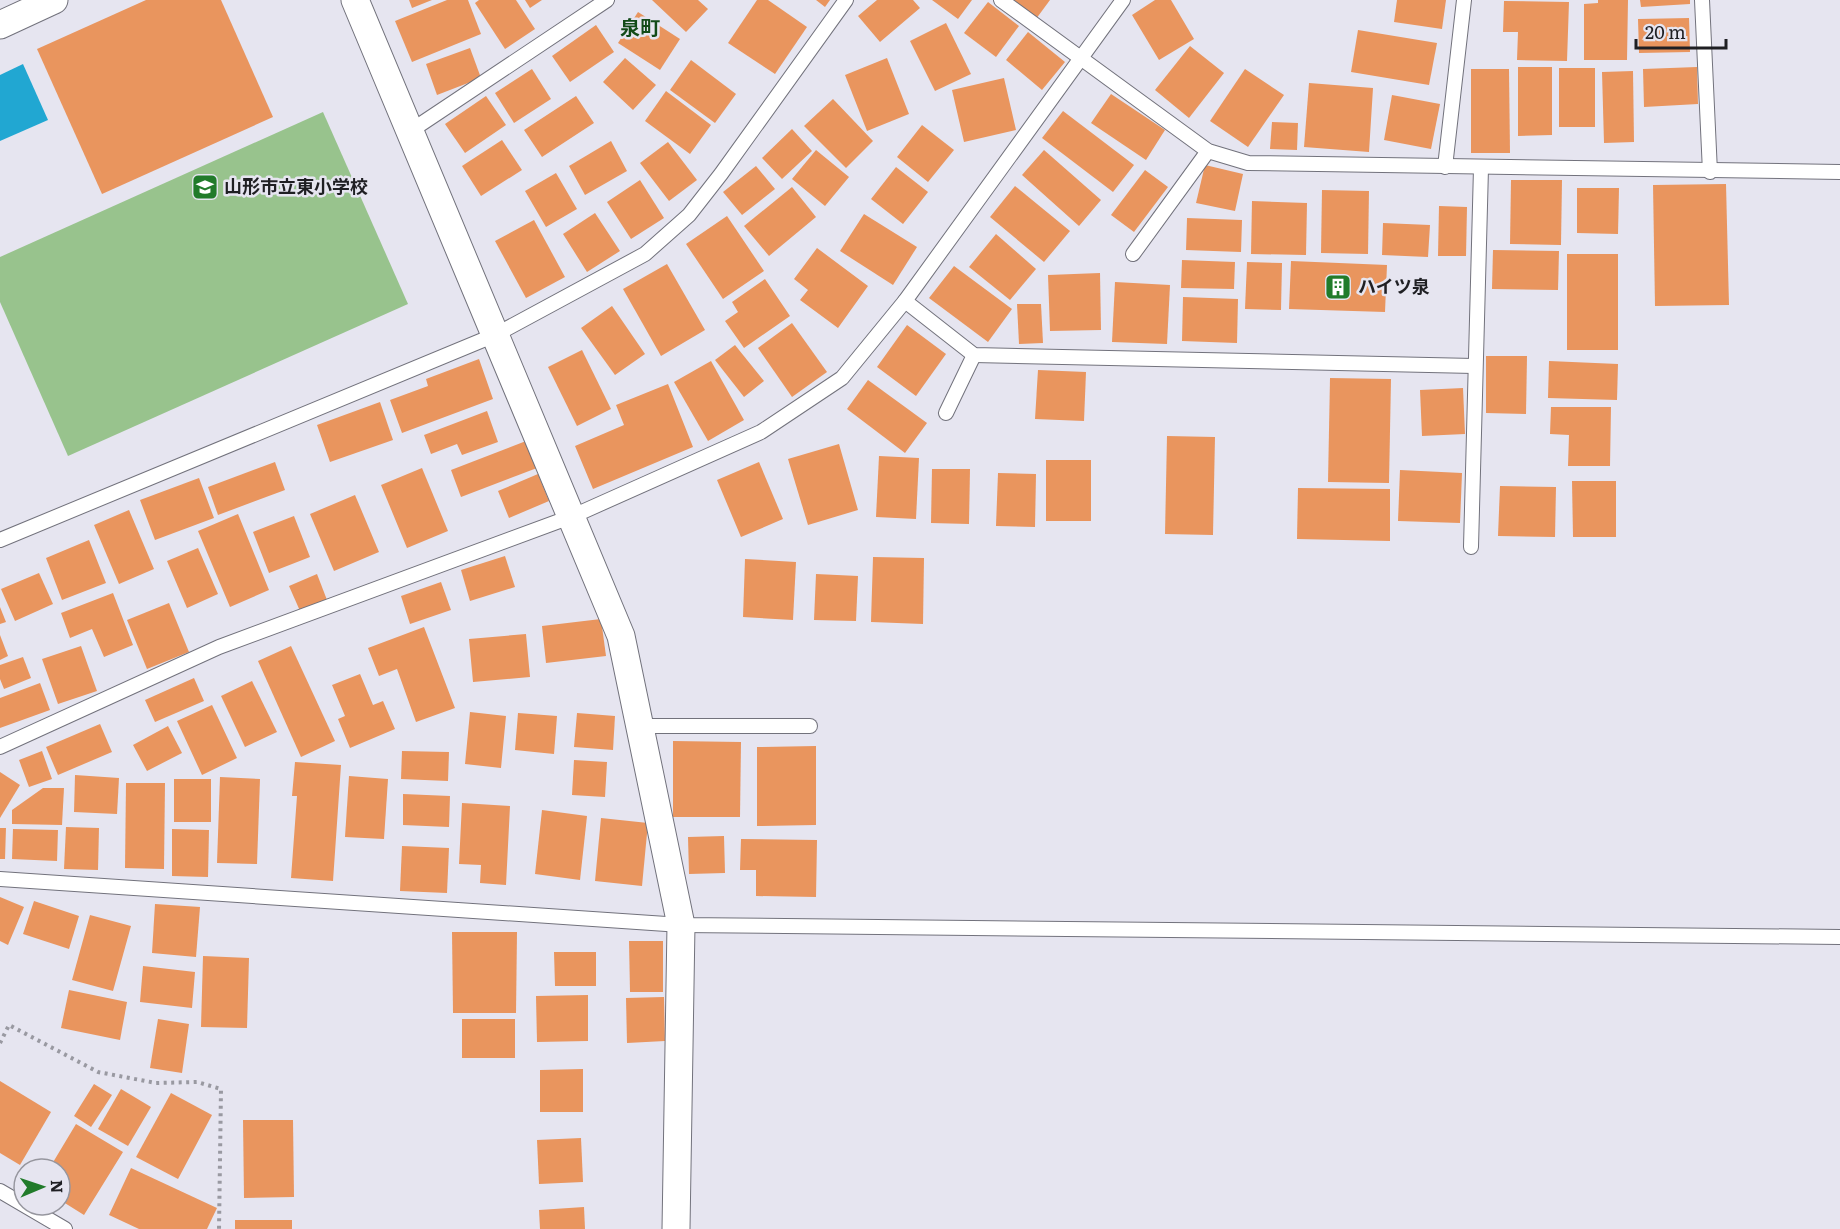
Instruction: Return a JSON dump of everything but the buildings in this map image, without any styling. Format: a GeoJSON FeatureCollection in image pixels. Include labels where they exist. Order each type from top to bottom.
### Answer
{"type":"FeatureCollection","features":[{"type":"Feature","properties":{"kind":"street"},"geometry":{"type":"LineString","coordinates":[[0,25],[54,0]]}},
{"type":"Feature","properties":{"kind":"street"},"geometry":{"type":"LineString","coordinates":[[354,0],[573,516],[621,636],[681,926],[676,1229]]}},
{"type":"Feature","properties":{"kind":"lane"},"geometry":{"type":"LineString","coordinates":[[409,132],[606,0]]}},
{"type":"Feature","properties":{"kind":"lane"},"geometry":{"type":"LineString","coordinates":[[0,540],[495,335],[645,254],[689,215],[846,0]]}},
{"type":"Feature","properties":{"kind":"lane"},"geometry":{"type":"LineString","coordinates":[[1001,0],[1208,151],[1248,163],[1710,172],[1840,172]]}},
{"type":"Feature","properties":{"kind":"lane"},"geometry":{"type":"LineString","coordinates":[[0,747],[219,647],[573,516],[761,432],[842,378],[905,301],[1123,0]]}},
{"type":"Feature","properties":{"kind":"lane"},"geometry":{"type":"LineString","coordinates":[[1445,166],[1464,0]]}},
{"type":"Feature","properties":{"kind":"lane"},"geometry":{"type":"LineString","coordinates":[[1702,0],[1710,172]]}},
{"type":"Feature","properties":{"kind":"lane"},"geometry":{"type":"LineString","coordinates":[[1133,254],[1208,151]]}},
{"type":"Feature","properties":{"kind":"lane"},"geometry":{"type":"LineString","coordinates":[[1471,547],[1481,168]]}},
{"type":"Feature","properties":{"kind":"lane"},"geometry":{"type":"LineString","coordinates":[[905,301],[974,355],[1474,366]]}},
{"type":"Feature","properties":{"kind":"lane"},"geometry":{"type":"LineString","coordinates":[[946,412],[974,355]]}},
{"type":"Feature","properties":{"kind":"lane"},"geometry":{"type":"LineString","coordinates":[[640,726],[810,726]]}},
{"type":"Feature","properties":{"kind":"lane"},"geometry":{"type":"LineString","coordinates":[[0,879],[681,926],[1840,937]]}},
{"type":"Feature","properties":{"kind":"lane"},"geometry":{"type":"LineString","coordinates":[[0,1191],[65,1229]]}},
{"type":"Feature","properties":{"kind":"path"},"geometry":{"type":"LineString","coordinates":[[0,1043],[9,1025],[98,1072],[156,1083],[197,1082],[221,1089],[219,1229]]}},
{"type":"Feature","properties":{"kind":"green space"},"geometry":{"type":"Polygon","coordinates":[[[323,112],[408,304],[68,456],[0,302],[0,257],[323,112]]]}},
{"type":"Feature","properties":{"kind":"water"},"geometry":{"type":"Polygon","coordinates":[[[23,64],[48,120],[0,141],[0,75],[23,64]]]}},
{"type":"Feature","properties":{"kind":"place","name":"山形市立東小学校"},"geometry":{"type":"Point","coordinates":[205,187]}},
{"type":"Feature","properties":{"kind":"place","name":"ハイツ泉"},"geometry":{"type":"Point","coordinates":[1338,287]}},
{"type":"Feature","properties":{"kind":"district","name":"泉町"},"geometry":{"type":"Point","coordinates":[640,28]}}]}
